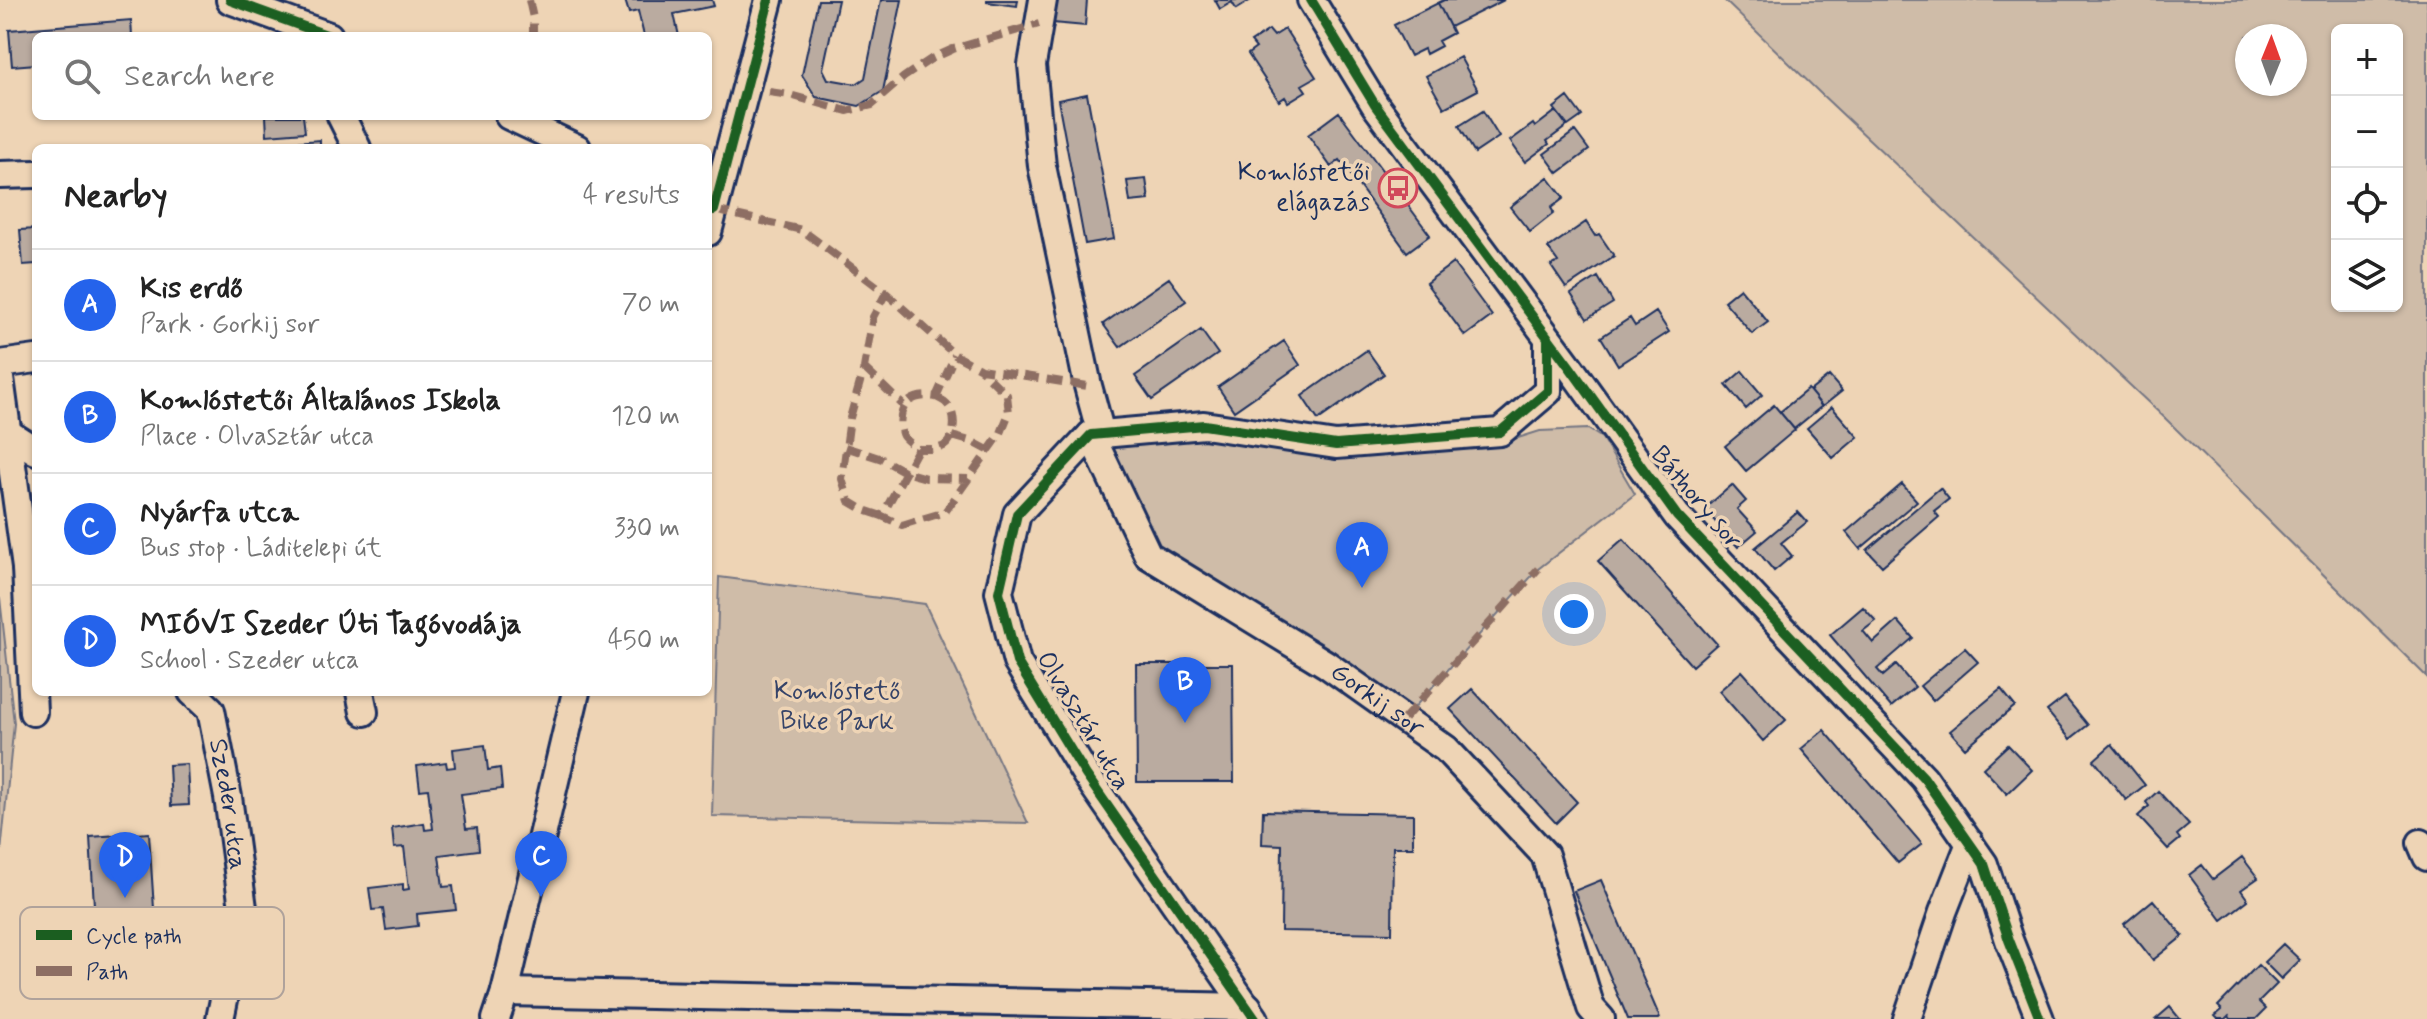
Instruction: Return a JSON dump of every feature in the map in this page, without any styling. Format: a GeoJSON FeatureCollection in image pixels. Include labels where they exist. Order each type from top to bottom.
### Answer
{"type":"FeatureCollection","features":[{"type":"Feature","properties":{"kind":"street"},"geometry":{"type":"LineString","coordinates":[[230,0],[318,32]]}},
{"type":"Feature","properties":{"kind":"street"},"geometry":{"type":"LineString","coordinates":[[712,210],[769,0]]}},
{"type":"Feature","properties":{"kind":"street","name":"Gorkij sor"},"geometry":{"type":"LineString","coordinates":[[1043,0],[1032,65],[1042,166],[1096,434],[1148,555],[1326,664],[1446,749],[1545,855],[1591,1008],[1601,1019]]}},
{"type":"Feature","properties":{"kind":"street","name":"Báthory sor"},"geometry":{"type":"LineString","coordinates":[[1311,0],[1375,105],[1677,516],[1924,778],[1984,864],[2040,1019]]}},
{"type":"Feature","properties":{"kind":"street"},"geometry":{"type":"LineString","coordinates":[[343,120],[355,144]]}},
{"type":"Feature","properties":{"kind":"street"},"geometry":{"type":"LineString","coordinates":[[518,120],[568,144]]}},
{"type":"Feature","properties":{"kind":"street"},"geometry":{"type":"LineString","coordinates":[[0,175],[32,174]]}},
{"type":"Feature","properties":{"kind":"street"},"geometry":{"type":"LineString","coordinates":[[1096,434],[1204,425],[1336,445],[1500,432],[1548,391],[1548,339]]}},
{"type":"Feature","properties":{"kind":"street"},"geometry":{"type":"LineString","coordinates":[[0,364],[32,360]]}},
{"type":"Feature","properties":{"kind":"street"},"geometry":{"type":"LineString","coordinates":[[0,378],[31,575],[32,644]]}},
{"type":"Feature","properties":{"kind":"street"},"geometry":{"type":"LineString","coordinates":[[8,433],[32,448]]}},
{"type":"Feature","properties":{"kind":"street","name":"Olvasztár utca"},"geometry":{"type":"LineString","coordinates":[[1096,434],[1017,514],[999,592],[1017,662],[1086,775],[1251,1013]]}},
{"type":"Feature","properties":{"kind":"street"},"geometry":{"type":"LineString","coordinates":[[33,696],[33,712]]}},
{"type":"Feature","properties":{"kind":"street","name":"Szeder utca"},"geometry":{"type":"LineString","coordinates":[[196,696],[211,710],[228,797],[243,907]]}},
{"type":"Feature","properties":{"kind":"street"},"geometry":{"type":"LineString","coordinates":[[496,1019],[575,696]]}},
{"type":"Feature","properties":{"kind":"street"},"geometry":{"type":"LineString","coordinates":[[1907,1019],[1970,843]]}},
{"type":"Feature","properties":{"kind":"street"},"geometry":{"type":"LineString","coordinates":[[505,992],[1251,1013]]}},
{"type":"Feature","properties":{"kind":"street","name":"Szeder utca"},"geometry":{"type":"LineString","coordinates":[[220,1019],[224,999]]}},
{"type":"Feature","properties":{"kind":"green space"},"geometry":{"type":"Polygon","coordinates":[[[1724,0],[2427,0],[2427,677],[2168,421],[1724,0]]]}},
{"type":"Feature","properties":{"kind":"green space"},"geometry":{"type":"Polygon","coordinates":[[[1588,429],[1602,438],[1635,494],[1538,569],[1404,719],[1148,555],[1101,434],[1502,443],[1540,431],[1588,429]]]}},
{"type":"Feature","properties":{"kind":"green space","name":"Komlóstető Bike Park"},"geometry":{"type":"Polygon","coordinates":[[[719,577],[925,604],[1028,823],[712,816],[719,577]]]}},
{"type":"Feature","properties":{"kind":"green space"},"geometry":{"type":"Polygon","coordinates":[[[0,598],[14,723],[0,862],[0,598]]]}},
{"type":"Feature","properties":{"kind":"building"},"geometry":{"type":"Polygon","coordinates":[[[625,0],[712,0],[714,6],[674,14],[678,32],[643,32],[638,11],[629,13],[625,0]]]}},
{"type":"Feature","properties":{"kind":"building"},"geometry":{"type":"Polygon","coordinates":[[[818,0],[838,0],[823,69],[828,79],[856,84],[865,78],[881,0],[902,0],[883,91],[859,106],[816,97],[802,75],[818,0]]]}},
{"type":"Feature","properties":{"kind":"building"},"geometry":{"type":"Polygon","coordinates":[[[987,0],[1018,0],[1017,6],[987,0]]]}},
{"type":"Feature","properties":{"kind":"building"},"geometry":{"type":"Polygon","coordinates":[[[1055,0],[1087,0],[1085,26],[1053,23],[1055,0]]]}},
{"type":"Feature","properties":{"kind":"building"},"geometry":{"type":"Polygon","coordinates":[[[1215,0],[1251,0],[1236,9],[1232,2],[1220,9],[1215,0]]]}},
{"type":"Feature","properties":{"kind":"building"},"geometry":{"type":"Polygon","coordinates":[[[1444,0],[1504,0],[1450,27],[1438,3],[1444,0]]]}},
{"type":"Feature","properties":{"kind":"building"},"geometry":{"type":"Polygon","coordinates":[[[1438,3],[1453,33],[1438,41],[1441,46],[1426,54],[1424,49],[1410,56],[1394,25],[1438,3]]]}},
{"type":"Feature","properties":{"kind":"building"},"geometry":{"type":"Polygon","coordinates":[[[131,20],[132,32],[32,32],[32,64],[12,66],[9,30],[131,20]]]}},
{"type":"Feature","properties":{"kind":"building"},"geometry":{"type":"Polygon","coordinates":[[[1285,29],[1316,77],[1302,85],[1306,91],[1288,102],[1285,97],[1279,101],[1248,54],[1256,48],[1251,42],[1269,30],[1274,36],[1285,29]]]}},
{"type":"Feature","properties":{"kind":"building"},"geometry":{"type":"Polygon","coordinates":[[[1460,57],[1478,90],[1444,108],[1426,76],[1460,57]]]}},
{"type":"Feature","properties":{"kind":"building"},"geometry":{"type":"Polygon","coordinates":[[[1087,94],[1114,239],[1085,244],[1058,100],[1087,94]]]}},
{"type":"Feature","properties":{"kind":"building"},"geometry":{"type":"Polygon","coordinates":[[[1568,97],[1582,116],[1568,126],[1554,108],[1568,97]]]}},
{"type":"Feature","properties":{"kind":"building"},"geometry":{"type":"Polygon","coordinates":[[[1483,111],[1499,137],[1475,153],[1459,126],[1483,111]]]}},
{"type":"Feature","properties":{"kind":"building"},"geometry":{"type":"Polygon","coordinates":[[[1556,111],[1567,126],[1525,162],[1510,141],[1556,111]]]}},
{"type":"Feature","properties":{"kind":"building"},"geometry":{"type":"Polygon","coordinates":[[[1339,112],[1430,235],[1407,252],[1340,160],[1331,167],[1308,135],[1339,112]]]}},
{"type":"Feature","properties":{"kind":"building"},"geometry":{"type":"Polygon","coordinates":[[[266,120],[304,120],[305,132],[267,135],[266,120]]]}},
{"type":"Feature","properties":{"kind":"building"},"geometry":{"type":"Polygon","coordinates":[[[1575,131],[1589,150],[1558,173],[1544,154],[1575,131]]]}},
{"type":"Feature","properties":{"kind":"building"},"geometry":{"type":"Polygon","coordinates":[[[320,140],[320,144],[282,143],[320,140]]]}},
{"type":"Feature","properties":{"kind":"building"},"geometry":{"type":"Polygon","coordinates":[[[1548,177],[1564,198],[1551,208],[1554,213],[1530,232],[1510,207],[1548,177]]]}},
{"type":"Feature","properties":{"kind":"building"},"geometry":{"type":"Polygon","coordinates":[[[1146,179],[1149,200],[1130,202],[1127,181],[1146,179]]]}},
{"type":"Feature","properties":{"kind":"building"},"geometry":{"type":"Polygon","coordinates":[[[1586,222],[1595,236],[1599,234],[1614,256],[1566,288],[1551,266],[1558,262],[1548,248],[1586,222]]]}},
{"type":"Feature","properties":{"kind":"building"},"geometry":{"type":"Polygon","coordinates":[[[32,229],[32,264],[23,265],[20,230],[32,229]]]}},
{"type":"Feature","properties":{"kind":"building"},"geometry":{"type":"Polygon","coordinates":[[[1453,263],[1492,316],[1465,336],[1426,283],[1453,263]]]}},
{"type":"Feature","properties":{"kind":"building"},"geometry":{"type":"Polygon","coordinates":[[[1598,277],[1613,303],[1587,319],[1571,294],[1598,277]]]}},
{"type":"Feature","properties":{"kind":"building"},"geometry":{"type":"Polygon","coordinates":[[[1169,278],[1186,301],[1120,347],[1103,324],[1169,278]]]}},
{"type":"Feature","properties":{"kind":"building"},"geometry":{"type":"Polygon","coordinates":[[[1740,288],[1768,322],[1752,334],[1724,301],[1740,288]]]}},
{"type":"Feature","properties":{"kind":"building"},"geometry":{"type":"Polygon","coordinates":[[[1656,312],[1669,332],[1618,365],[1601,337],[1630,318],[1635,326],[1656,312]]]}},
{"type":"Feature","properties":{"kind":"building"},"geometry":{"type":"Polygon","coordinates":[[[1201,330],[1218,354],[1152,400],[1135,376],[1201,330]]]}},
{"type":"Feature","properties":{"kind":"building"},"geometry":{"type":"Polygon","coordinates":[[[1284,341],[1300,365],[1234,411],[1218,387],[1284,341]]]}},
{"type":"Feature","properties":{"kind":"building"},"geometry":{"type":"Polygon","coordinates":[[[1367,350],[1384,374],[1318,420],[1302,396],[1367,350]]]}},
{"type":"Feature","properties":{"kind":"building"},"geometry":{"type":"Polygon","coordinates":[[[1742,371],[1762,395],[1746,409],[1726,385],[1742,371]]]}},
{"type":"Feature","properties":{"kind":"building"},"geometry":{"type":"Polygon","coordinates":[[[1829,376],[1842,391],[1822,407],[1810,391],[1829,376]]]}},
{"type":"Feature","properties":{"kind":"building"},"geometry":{"type":"Polygon","coordinates":[[[1808,389],[1822,406],[1794,429],[1780,412],[1808,389]]]}},
{"type":"Feature","properties":{"kind":"building"},"geometry":{"type":"Polygon","coordinates":[[[1774,405],[1795,430],[1746,471],[1725,446],[1774,405]]]}},
{"type":"Feature","properties":{"kind":"building"},"geometry":{"type":"Polygon","coordinates":[[[1832,407],[1858,437],[1833,458],[1807,428],[1832,407]]]}},
{"type":"Feature","properties":{"kind":"building"},"geometry":{"type":"Polygon","coordinates":[[[1902,484],[1917,501],[1860,549],[1846,532],[1902,484]]]}},
{"type":"Feature","properties":{"kind":"building"},"geometry":{"type":"Polygon","coordinates":[[[1732,485],[1746,501],[1737,509],[1757,531],[1738,547],[1704,509],[1732,485]]]}},
{"type":"Feature","properties":{"kind":"building"},"geometry":{"type":"Polygon","coordinates":[[[1940,488],[1949,499],[1934,511],[1939,517],[1882,566],[1867,550],[1940,488]]]}},
{"type":"Feature","properties":{"kind":"building"},"geometry":{"type":"Polygon","coordinates":[[[1798,512],[1807,522],[1781,543],[1792,556],[1774,571],[1755,548],[1798,512]]]}},
{"type":"Feature","properties":{"kind":"building"},"geometry":{"type":"Polygon","coordinates":[[[1623,539],[1717,644],[1692,666],[1598,561],[1623,539]]]}},
{"type":"Feature","properties":{"kind":"building"},"geometry":{"type":"Polygon","coordinates":[[[1863,607],[1876,621],[1863,631],[1873,643],[1898,621],[1913,638],[1877,669],[1883,676],[1896,665],[1915,687],[1891,707],[1830,635],[1863,607]]]}},
{"type":"Feature","properties":{"kind":"building"},"geometry":{"type":"Polygon","coordinates":[[[1965,648],[1978,662],[1933,701],[1920,686],[1965,648]]]}},
{"type":"Feature","properties":{"kind":"building"},"geometry":{"type":"Polygon","coordinates":[[[1136,664],[1233,664],[1234,782],[1137,782],[1136,664]]]}},
{"type":"Feature","properties":{"kind":"building"},"geometry":{"type":"Polygon","coordinates":[[[1742,671],[1786,720],[1763,741],[1719,691],[1742,671]]]}},
{"type":"Feature","properties":{"kind":"building"},"geometry":{"type":"Polygon","coordinates":[[[1472,689],[1577,802],[1556,823],[1450,709],[1472,689]]]}},
{"type":"Feature","properties":{"kind":"building"},"geometry":{"type":"Polygon","coordinates":[[[2001,689],[2015,706],[1965,748],[1950,731],[2001,689]]]}},
{"type":"Feature","properties":{"kind":"building"},"geometry":{"type":"Polygon","coordinates":[[[2065,697],[2088,725],[2070,739],[2047,711],[2065,697]]]}},
{"type":"Feature","properties":{"kind":"building"},"geometry":{"type":"Polygon","coordinates":[[[1824,730],[1922,844],[1898,863],[1801,749],[1824,730]]]}},
{"type":"Feature","properties":{"kind":"building"},"geometry":{"type":"Polygon","coordinates":[[[2112,744],[2145,785],[2126,800],[2094,760],[2112,744]]]}},
{"type":"Feature","properties":{"kind":"building"},"geometry":{"type":"Polygon","coordinates":[[[485,745],[488,770],[500,768],[502,789],[461,794],[466,829],[477,828],[479,850],[439,855],[443,887],[453,886],[456,910],[417,914],[418,926],[386,930],[383,909],[372,910],[369,888],[403,884],[403,890],[409,889],[404,847],[394,848],[392,828],[424,823],[425,830],[433,829],[428,789],[420,790],[417,766],[446,762],[447,768],[455,767],[453,749],[485,745]]]}},
{"type":"Feature","properties":{"kind":"building"},"geometry":{"type":"Polygon","coordinates":[[[2008,745],[2032,770],[2007,794],[1983,768],[2008,745]]]}},
{"type":"Feature","properties":{"kind":"building"},"geometry":{"type":"Polygon","coordinates":[[[187,764],[189,805],[171,806],[169,765],[187,764]]]}},
{"type":"Feature","properties":{"kind":"building"},"geometry":{"type":"Polygon","coordinates":[[[2158,791],[2189,825],[2177,835],[2180,839],[2168,849],[2138,816],[2149,806],[2146,802],[2158,791]]]}},
{"type":"Feature","properties":{"kind":"building"},"geometry":{"type":"Polygon","coordinates":[[[1263,811],[1413,814],[1413,847],[1393,847],[1392,933],[1281,931],[1282,845],[1262,844],[1263,811]]]}},
{"type":"Feature","properties":{"kind":"building"},"geometry":{"type":"Polygon","coordinates":[[[149,833],[154,907],[94,907],[90,837],[149,833]]]}},
{"type":"Feature","properties":{"kind":"building"},"geometry":{"type":"Polygon","coordinates":[[[2242,857],[2258,878],[2241,890],[2248,900],[2222,920],[2189,875],[2202,865],[2213,879],[2242,857]]]}},
{"type":"Feature","properties":{"kind":"building"},"geometry":{"type":"Polygon","coordinates":[[[1601,880],[1659,1019],[1628,1019],[1574,891],[1601,880]]]}},
{"type":"Feature","properties":{"kind":"building"},"geometry":{"type":"Polygon","coordinates":[[[2153,900],[2183,936],[2153,960],[2124,924],[2153,900]]]}},
{"type":"Feature","properties":{"kind":"building"},"geometry":{"type":"Polygon","coordinates":[[[2283,944],[2300,960],[2281,979],[2264,962],[2283,944]]]}},
{"type":"Feature","properties":{"kind":"building"},"geometry":{"type":"Polygon","coordinates":[[[2258,965],[2277,984],[2259,1002],[2266,1009],[2256,1019],[2231,1019],[2229,1016],[2218,1019],[2215,1016],[2222,1010],[2218,1006],[2258,965]]]}},
{"type":"Feature","properties":{"kind":"building"},"geometry":{"type":"Polygon","coordinates":[[[2170,1007],[2180,1019],[2156,1019],[2170,1007]]]}},
{"type":"Feature","properties":{"kind":"marked path"},"geometry":{"type":"LineString","coordinates":[[529,0],[533,32]]}},
{"type":"Feature","properties":{"kind":"marked path"},"geometry":{"type":"LineString","coordinates":[[769,92],[847,111],[872,105],[904,77],[931,59],[953,49],[1039,24]]}},
{"type":"Feature","properties":{"kind":"marked path"},"geometry":{"type":"LineString","coordinates":[[714,210],[802,230],[886,293],[955,355],[981,369],[1088,386]]}},
{"type":"Feature","properties":{"kind":"marked path"},"geometry":{"type":"LineString","coordinates":[[882,516],[849,501],[842,479],[850,418],[864,368],[873,317],[886,293]]}},
{"type":"Feature","properties":{"kind":"marked path"},"geometry":{"type":"LineString","coordinates":[[936,397],[950,408],[954,426],[951,437],[944,446],[918,449],[902,434],[900,421],[903,410],[914,399],[936,397],[955,355]]}},
{"type":"Feature","properties":{"kind":"marked path"},"geometry":{"type":"LineString","coordinates":[[864,368],[903,405]]}},
{"type":"Feature","properties":{"kind":"marked path"},"geometry":{"type":"LineString","coordinates":[[918,449],[882,516],[902,525],[945,512],[1001,433],[1009,413],[1007,395],[981,370]]}},
{"type":"Feature","properties":{"kind":"marked path"},"geometry":{"type":"LineString","coordinates":[[952,436],[988,450]]}},
{"type":"Feature","properties":{"kind":"marked path"},"geometry":{"type":"LineString","coordinates":[[845,447],[926,478],[968,479]]}},
{"type":"Feature","properties":{"kind":"marked path"},"geometry":{"type":"LineString","coordinates":[[1404,719],[1538,569]]}},
{"type":"Feature","properties":{"kind":"cycle path"},"geometry":{"type":"LineString","coordinates":[[230,0],[318,32]]}},
{"type":"Feature","properties":{"kind":"cycle path"},"geometry":{"type":"LineString","coordinates":[[712,209],[769,0]]}},
{"type":"Feature","properties":{"kind":"cycle path"},"geometry":{"type":"LineString","coordinates":[[1311,0],[1375,105],[1677,516],[1924,778],[1984,864],[2040,1019]]}},
{"type":"Feature","properties":{"kind":"cycle path"},"geometry":{"type":"LineString","coordinates":[[1255,1019],[1086,775],[1017,662],[999,592],[1017,514],[1091,435],[1204,425],[1336,445],[1500,432],[1548,391],[1548,339]]}},
{"type":"Feature","properties":{"kind":"place","name":"Komlóstetői elágazás"},"geometry":{"type":"Point","coordinates":[1398,188]}},
{"type":"Feature","properties":{"kind":"place","name":"Kis erdő"},"geometry":{"type":"Point","coordinates":[1362,588]}},
{"type":"Feature","properties":{"kind":"place","name":"Komlóstetői Általános Iskola"},"geometry":{"type":"Point","coordinates":[1185,723]}},
{"type":"Feature","properties":{"kind":"place","name":"Nyárfa utca"},"geometry":{"type":"Point","coordinates":[541,897]}},
{"type":"Feature","properties":{"kind":"place","name":"MIÓVI Szeder Úti Tagóvodája"},"geometry":{"type":"Point","coordinates":[125,898]}}]}
